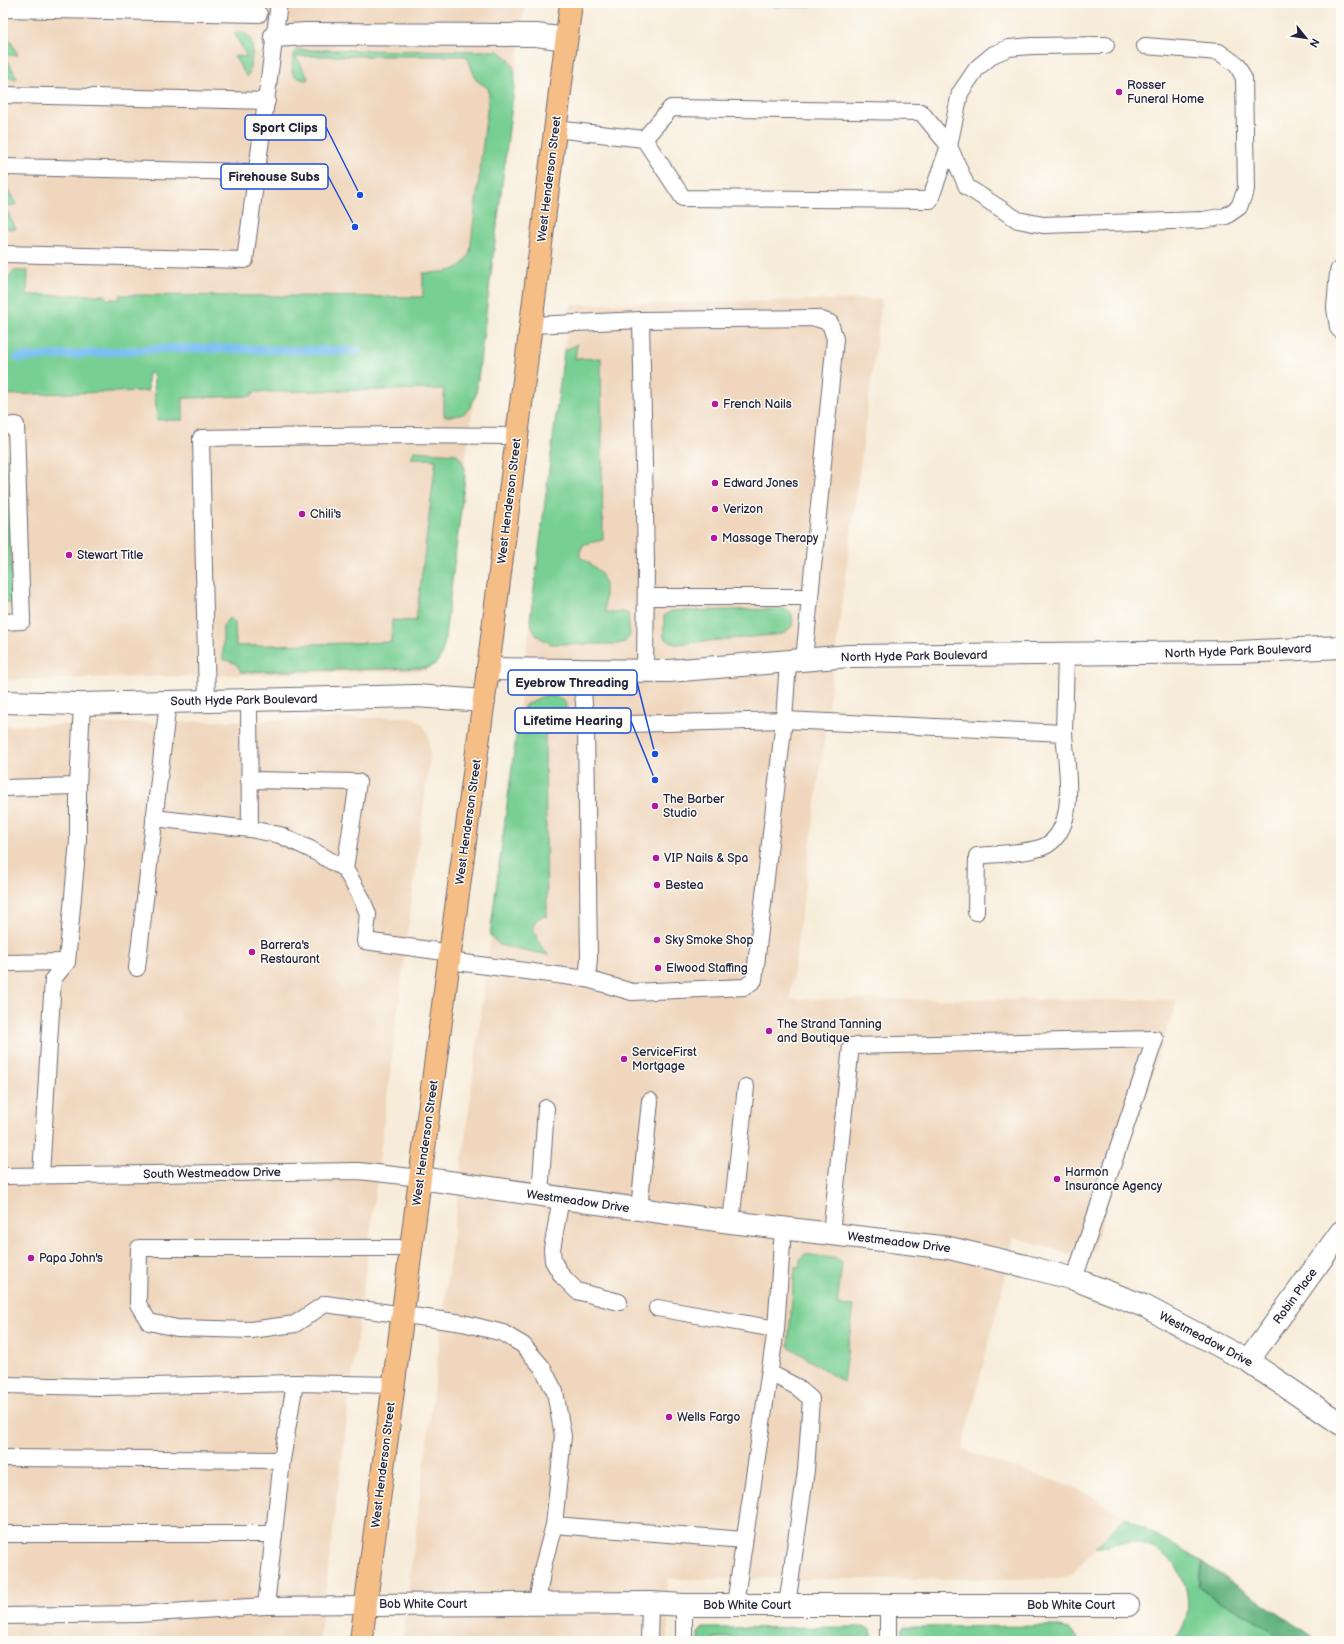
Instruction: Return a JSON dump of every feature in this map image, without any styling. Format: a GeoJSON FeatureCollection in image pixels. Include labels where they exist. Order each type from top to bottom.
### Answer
{"type":"FeatureCollection","features":[{"type":"Feature","properties":{"kind":"main road","name":"West Henderson Street"},"geometry":{"type":"LineString","coordinates":[[361,1641],[420,1178],[518,436],[571,3]]}},
{"type":"Feature","properties":{"kind":"street"},"geometry":{"type":"LineString","coordinates":[[276,36],[306,34],[528,35],[566,39]]}},
{"type":"Feature","properties":{"kind":"street"},"geometry":{"type":"LineString","coordinates":[[1341,272],[1338,308],[1341,327]]}},
{"type":"Feature","properties":{"kind":"street","name":"North Hyde Park Boulevard"},"geometry":{"type":"LineString","coordinates":[[488,669],[645,672],[849,656],[1239,652],[1341,647]]}},
{"type":"Feature","properties":{"kind":"street","name":"South Hyde Park Boulevard"},"geometry":{"type":"LineString","coordinates":[[3,702],[82,704],[416,696],[484,701]]}},
{"type":"Feature","properties":{"kind":"street","name":"Westmeadow Drive"},"geometry":{"type":"LineString","coordinates":[[420,1178],[783,1229],[831,1233],[949,1248],[1074,1279],[1144,1306],[1248,1361],[1341,1424]]}},
{"type":"Feature","properties":{"kind":"street","name":"Robin Place"},"geometry":{"type":"LineString","coordinates":[[1248,1361],[1341,1232]]}},
{"type":"Feature","properties":{"kind":"street","name":"Bob White Court"},"geometry":{"type":"LineString","coordinates":[[365,1604],[650,1603],[684,1605],[1128,1605]]}},
{"type":"Feature","properties":{"kind":"lane"},"geometry":{"type":"LineString","coordinates":[[3,9],[259,14],[274,3]]}},
{"type":"Feature","properties":{"kind":"lane"},"geometry":{"type":"LineString","coordinates":[[3,254],[245,260],[280,3]]}},
{"type":"Feature","properties":{"kind":"lane"},"geometry":{"type":"LineString","coordinates":[[259,14],[276,36]]}},
{"type":"Feature","properties":{"kind":"lane"},"geometry":{"type":"LineString","coordinates":[[644,139],[683,198],[930,200],[949,146],[960,94],[977,68],[994,54],[1009,48],[1032,46],[1106,45]]}},
{"type":"Feature","properties":{"kind":"lane"},"geometry":{"type":"LineString","coordinates":[[644,139],[671,108],[921,112],[949,146],[967,188],[1018,220],[1043,225],[1203,220],[1226,216],[1239,207],[1246,189],[1244,78],[1237,65],[1219,52],[1145,46]]}},
{"type":"Feature","properties":{"kind":"lane"},"geometry":{"type":"LineString","coordinates":[[3,95],[267,101]]}},
{"type":"Feature","properties":{"kind":"lane"},"geometry":{"type":"LineString","coordinates":[[555,129],[644,139]]}},
{"type":"Feature","properties":{"kind":"lane"},"geometry":{"type":"LineString","coordinates":[[3,167],[257,172]]}},
{"type":"Feature","properties":{"kind":"lane"},"geometry":{"type":"LineString","coordinates":[[154,818],[250,829],[280,835],[310,849],[345,869],[361,897],[368,914],[365,941],[450,957],[587,978],[632,992],[746,987],[754,980],[784,720],[810,598],[835,339],[830,323],[816,318],[641,320],[532,325]]}},
{"type":"Feature","properties":{"kind":"lane"},"geometry":{"type":"LineString","coordinates":[[641,320],[646,597],[645,672]]}},
{"type":"Feature","properties":{"kind":"lane"},"geometry":{"type":"LineString","coordinates":[[3,426],[16,425],[22,621],[3,622]]}},
{"type":"Feature","properties":{"kind":"lane"},"geometry":{"type":"LineString","coordinates":[[207,702],[201,438],[397,435],[518,436]]}},
{"type":"Feature","properties":{"kind":"lane"},"geometry":{"type":"LineString","coordinates":[[646,597],[810,598]]}},
{"type":"Feature","properties":{"kind":"lane"},"geometry":{"type":"LineString","coordinates":[[976,912],[978,856],[1030,850],[1046,845],[1061,832],[1068,808],[1064,733],[1066,654]]}},
{"type":"Feature","properties":{"kind":"lane"},"geometry":{"type":"LineString","coordinates":[[581,671],[586,725],[587,978]]}},
{"type":"Feature","properties":{"kind":"lane"},"geometry":{"type":"LineString","coordinates":[[249,701],[250,829]]}},
{"type":"Feature","properties":{"kind":"lane"},"geometry":{"type":"LineString","coordinates":[[137,968],[168,702]]}},
{"type":"Feature","properties":{"kind":"lane"},"geometry":{"type":"LineString","coordinates":[[41,1175],[53,979],[68,962],[78,841],[78,786],[82,704]]}},
{"type":"Feature","properties":{"kind":"lane"},"geometry":{"type":"LineString","coordinates":[[586,725],[784,720],[1064,733]]}},
{"type":"Feature","properties":{"kind":"lane"},"geometry":{"type":"LineString","coordinates":[[249,780],[358,782],[345,869]]}},
{"type":"Feature","properties":{"kind":"lane"},"geometry":{"type":"LineString","coordinates":[[3,788],[78,786]]}},
{"type":"Feature","properties":{"kind":"lane"},"geometry":{"type":"LineString","coordinates":[[3,963],[68,962]]}},
{"type":"Feature","properties":{"kind":"lane"},"geometry":{"type":"LineString","coordinates":[[831,1233],[851,1046],[1155,1039],[1074,1279]]}},
{"type":"Feature","properties":{"kind":"lane"},"geometry":{"type":"LineString","coordinates":[[731,1222],[746,1087]]}},
{"type":"Feature","properties":{"kind":"lane"},"geometry":{"type":"LineString","coordinates":[[639,1209],[650,1101]]}},
{"type":"Feature","properties":{"kind":"lane"},"geometry":{"type":"LineString","coordinates":[[540,1195],[546,1108]]}},
{"type":"Feature","properties":{"kind":"lane","name":"South Westmeadow Drive"},"geometry":{"type":"LineString","coordinates":[[3,1176],[359,1171],[420,1178]]}},
{"type":"Feature","properties":{"kind":"lane"},"geometry":{"type":"LineString","coordinates":[[562,1198],[552,1249],[553,1261],[562,1276],[577,1291],[619,1302]]}},
{"type":"Feature","properties":{"kind":"lane"},"geometry":{"type":"LineString","coordinates":[[735,1604],[776,1329],[783,1229]]}},
{"type":"Feature","properties":{"kind":"lane"},"geometry":{"type":"LineString","coordinates":[[411,1248],[139,1248],[138,1304],[149,1322],[177,1328],[251,1330],[295,1324],[325,1304],[463,1323],[503,1333],[523,1345],[542,1367],[555,1392],[563,1436],[554,1525],[543,1566],[537,1604]]}},
{"type":"Feature","properties":{"kind":"lane"},"geometry":{"type":"LineString","coordinates":[[657,1308],[776,1329]]}},
{"type":"Feature","properties":{"kind":"lane"},"geometry":{"type":"LineString","coordinates":[[770,1373],[797,1387],[811,1399],[806,1470],[787,1605]]}},
{"type":"Feature","properties":{"kind":"lane"},"geometry":{"type":"LineString","coordinates":[[3,1385],[100,1387],[294,1383],[394,1385]]}},
{"type":"Feature","properties":{"kind":"lane"},"geometry":{"type":"LineString","coordinates":[[266,1606],[282,1460],[294,1383]]}},
{"type":"Feature","properties":{"kind":"lane"},"geometry":{"type":"LineString","coordinates":[[3,1458],[282,1460]]}},
{"type":"Feature","properties":{"kind":"lane"},"geometry":{"type":"LineString","coordinates":[[554,1525],[744,1540]]}},
{"type":"Feature","properties":{"kind":"lane"},"geometry":{"type":"LineString","coordinates":[[3,1534],[274,1534]]}},
{"type":"Feature","properties":{"kind":"lane"},"geometry":{"type":"LineString","coordinates":[[649,1641],[650,1603]]}},
{"type":"Feature","properties":{"kind":"lane"},"geometry":{"type":"LineString","coordinates":[[3,1616],[138,1614],[266,1606],[365,1604]]}},
{"type":"Feature","properties":{"kind":"lane"},"geometry":{"type":"LineString","coordinates":[[684,1605],[684,1641]]}},
{"type":"Feature","properties":{"kind":"lane"},"geometry":{"type":"LineString","coordinates":[[888,1605],[888,1641]]}},
{"type":"Feature","properties":{"kind":"shaded area"},"geometry":{"type":"Polygon","coordinates":[[[3,3],[525,3],[441,653],[435,664],[425,671],[3,680],[3,395],[155,391],[154,327],[3,329],[3,3]]]}},
{"type":"Feature","properties":{"kind":"shaded area"},"geometry":{"type":"Polygon","coordinates":[[[882,299],[790,999],[1177,1000],[1089,1260],[1013,1237],[1003,1285],[962,1450],[1080,1490],[1125,1517],[1070,1576],[1063,1579],[668,1579],[668,1641],[402,1641],[570,305],[882,299]]]}},
{"type":"Feature","properties":{"kind":"shaded area"},"geometry":{"type":"Polygon","coordinates":[[[413,717],[421,723],[428,733],[430,755],[319,1641],[3,1641],[3,726],[413,717]]]}},
{"type":"Feature","properties":{"kind":"green space"},"geometry":{"type":"Polygon","coordinates":[[[3,31],[5,31],[18,55],[4,55],[17,77],[16,79],[6,77],[3,73],[3,31]]]}},
{"type":"Feature","properties":{"kind":"green space"},"geometry":{"type":"Polygon","coordinates":[[[241,32],[247,35],[252,44],[252,55],[247,77],[234,56],[247,57],[235,34],[241,32]]]}},
{"type":"Feature","properties":{"kind":"green space"},"geometry":{"type":"Polygon","coordinates":[[[297,50],[499,51],[510,61],[513,66],[515,76],[513,97],[476,394],[468,410],[456,416],[444,416],[444,389],[253,392],[253,396],[183,398],[183,420],[157,420],[153,373],[148,373],[148,391],[3,395],[3,282],[14,271],[28,271],[27,295],[105,295],[106,299],[120,299],[120,295],[423,297],[423,273],[445,272],[457,268],[467,259],[470,252],[489,94],[488,88],[476,80],[467,56],[296,56],[308,78],[308,80],[303,80],[295,76],[292,72],[293,54],[297,50]]]}},
{"type":"Feature","properties":{"kind":"green space"},"geometry":{"type":"Polygon","coordinates":[[[3,182],[17,205],[4,206],[16,229],[9,229],[3,225],[3,182]]]}},
{"type":"Feature","properties":{"kind":"green space"},"geometry":{"type":"Polygon","coordinates":[[[577,344],[575,359],[601,358],[603,540],[584,544],[580,551],[580,557],[597,569],[604,579],[605,612],[623,612],[628,614],[630,635],[625,642],[618,644],[551,644],[536,635],[530,621],[564,351],[577,344]]]}},
{"type":"Feature","properties":{"kind":"green space"},"geometry":{"type":"Polygon","coordinates":[[[414,451],[456,454],[462,462],[465,474],[444,645],[437,663],[426,668],[241,672],[238,666],[234,663],[223,660],[223,626],[229,618],[235,622],[236,646],[391,642],[392,620],[416,621],[436,460],[411,458],[414,451]]]}},
{"type":"Feature","properties":{"kind":"green space"},"geometry":{"type":"Polygon","coordinates":[[[6,452],[13,604],[6,602],[5,599],[3,453],[6,452]]]}},
{"type":"Feature","properties":{"kind":"green space"},"geometry":{"type":"Polygon","coordinates":[[[786,609],[791,612],[793,619],[792,626],[783,634],[675,644],[664,638],[664,616],[671,611],[786,609]]]}},
{"type":"Feature","properties":{"kind":"green space"},"geometry":{"type":"Polygon","coordinates":[[[543,696],[559,697],[566,704],[567,709],[548,708],[545,739],[547,918],[545,916],[538,918],[534,923],[533,928],[541,946],[549,955],[499,945],[490,935],[518,721],[525,705],[543,696]]]}},
{"type":"Feature","properties":{"kind":"green space"},"geometry":{"type":"Polygon","coordinates":[[[805,1254],[838,1259],[842,1263],[837,1305],[854,1306],[843,1382],[788,1346],[795,1267],[800,1266],[800,1260],[805,1254]]]}},
{"type":"Feature","properties":{"kind":"green space"},"geometry":{"type":"Polygon","coordinates":[[[1125,1517],[1202,1562],[1199,1587],[1220,1602],[1254,1619],[1284,1641],[1173,1641],[1182,1628],[1187,1614],[1188,1600],[1185,1585],[1179,1572],[1170,1560],[1158,1551],[1137,1543],[1121,1542],[1096,1548],[1125,1517]]]}},
{"type":"Feature","properties":{"kind":"green space"},"geometry":{"type":"Polygon","coordinates":[[[1202,1562],[1317,1641],[1284,1641],[1254,1619],[1220,1602],[1199,1587],[1202,1562]]]}},
{"type":"Feature","properties":{"kind":"green space"},"geometry":{"type":"Polygon","coordinates":[[[1055,1626],[1069,1629],[1081,1641],[901,1641],[902,1629],[905,1627],[1055,1626]]]}},
{"type":"Feature","properties":{"kind":"green space"},"geometry":{"type":"Polygon","coordinates":[[[862,1627],[871,1629],[873,1641],[862,1641],[862,1638],[778,1638],[777,1641],[763,1641],[762,1638],[714,1638],[714,1641],[698,1641],[698,1633],[703,1628],[862,1627]]]}},
{"type":"Feature","properties":{"kind":"waterway"},"geometry":{"type":"LineString","coordinates":[[775,3],[809,3]]}},
{"type":"Feature","properties":{"kind":"waterway"},"geometry":{"type":"LineString","coordinates":[[18,358],[172,348],[357,351]]}},
{"type":"Feature","properties":{"kind":"place","name":"Rosser Funeral Home"},"geometry":{"type":"Point","coordinates":[1119,92]}},
{"type":"Feature","properties":{"kind":"place","name":"Sport Clips"},"geometry":{"type":"Point","coordinates":[360,195]}},
{"type":"Feature","properties":{"kind":"place","name":"Firehouse Subs"},"geometry":{"type":"Point","coordinates":[355,227]}},
{"type":"Feature","properties":{"kind":"place","name":"French Nails"},"geometry":{"type":"Point","coordinates":[715,404]}},
{"type":"Feature","properties":{"kind":"place","name":"Edward Jones"},"geometry":{"type":"Point","coordinates":[715,483]}},
{"type":"Feature","properties":{"kind":"place","name":"Verizon"},"geometry":{"type":"Point","coordinates":[715,509]}},
{"type":"Feature","properties":{"kind":"place","name":"Chili's"},"geometry":{"type":"Point","coordinates":[302,514]}},
{"type":"Feature","properties":{"kind":"place","name":"Massage Therapy"},"geometry":{"type":"Point","coordinates":[714,538]}},
{"type":"Feature","properties":{"kind":"place","name":"Stewart Title"},"geometry":{"type":"Point","coordinates":[69,555]}},
{"type":"Feature","properties":{"kind":"place","name":"Eyebrow Threading"},"geometry":{"type":"Point","coordinates":[655,754]}},
{"type":"Feature","properties":{"kind":"place","name":"Lifetime Hearing"},"geometry":{"type":"Point","coordinates":[655,780]}},
{"type":"Feature","properties":{"kind":"place","name":"The Barber Studio"},"geometry":{"type":"Point","coordinates":[655,806]}},
{"type":"Feature","properties":{"kind":"place","name":"VIP Nails & Spa"},"geometry":{"type":"Point","coordinates":[656,858]}},
{"type":"Feature","properties":{"kind":"place","name":"Bestea"},"geometry":{"type":"Point","coordinates":[657,885]}},
{"type":"Feature","properties":{"kind":"place","name":"Sky Smoke Shop"},"geometry":{"type":"Point","coordinates":[657,940]}},
{"type":"Feature","properties":{"kind":"place","name":"Barrera's Restaurant"},"geometry":{"type":"Point","coordinates":[252,952]}},
{"type":"Feature","properties":{"kind":"place","name":"Elwood Staffing"},"geometry":{"type":"Point","coordinates":[658,968]}},
{"type":"Feature","properties":{"kind":"place","name":"The Strand Tanning and Boutique"},"geometry":{"type":"Point","coordinates":[769,1031]}},
{"type":"Feature","properties":{"kind":"place","name":"ServiceFirst Mortgage"},"geometry":{"type":"Point","coordinates":[624,1059]}},
{"type":"Feature","properties":{"kind":"place","name":"Harmon Insurance Agency"},"geometry":{"type":"Point","coordinates":[1057,1179]}},
{"type":"Feature","properties":{"kind":"place","name":"Papa John's"},"geometry":{"type":"Point","coordinates":[31,1258]}},
{"type":"Feature","properties":{"kind":"place","name":"Wells Fargo"},"geometry":{"type":"Point","coordinates":[669,1417]}}]}
